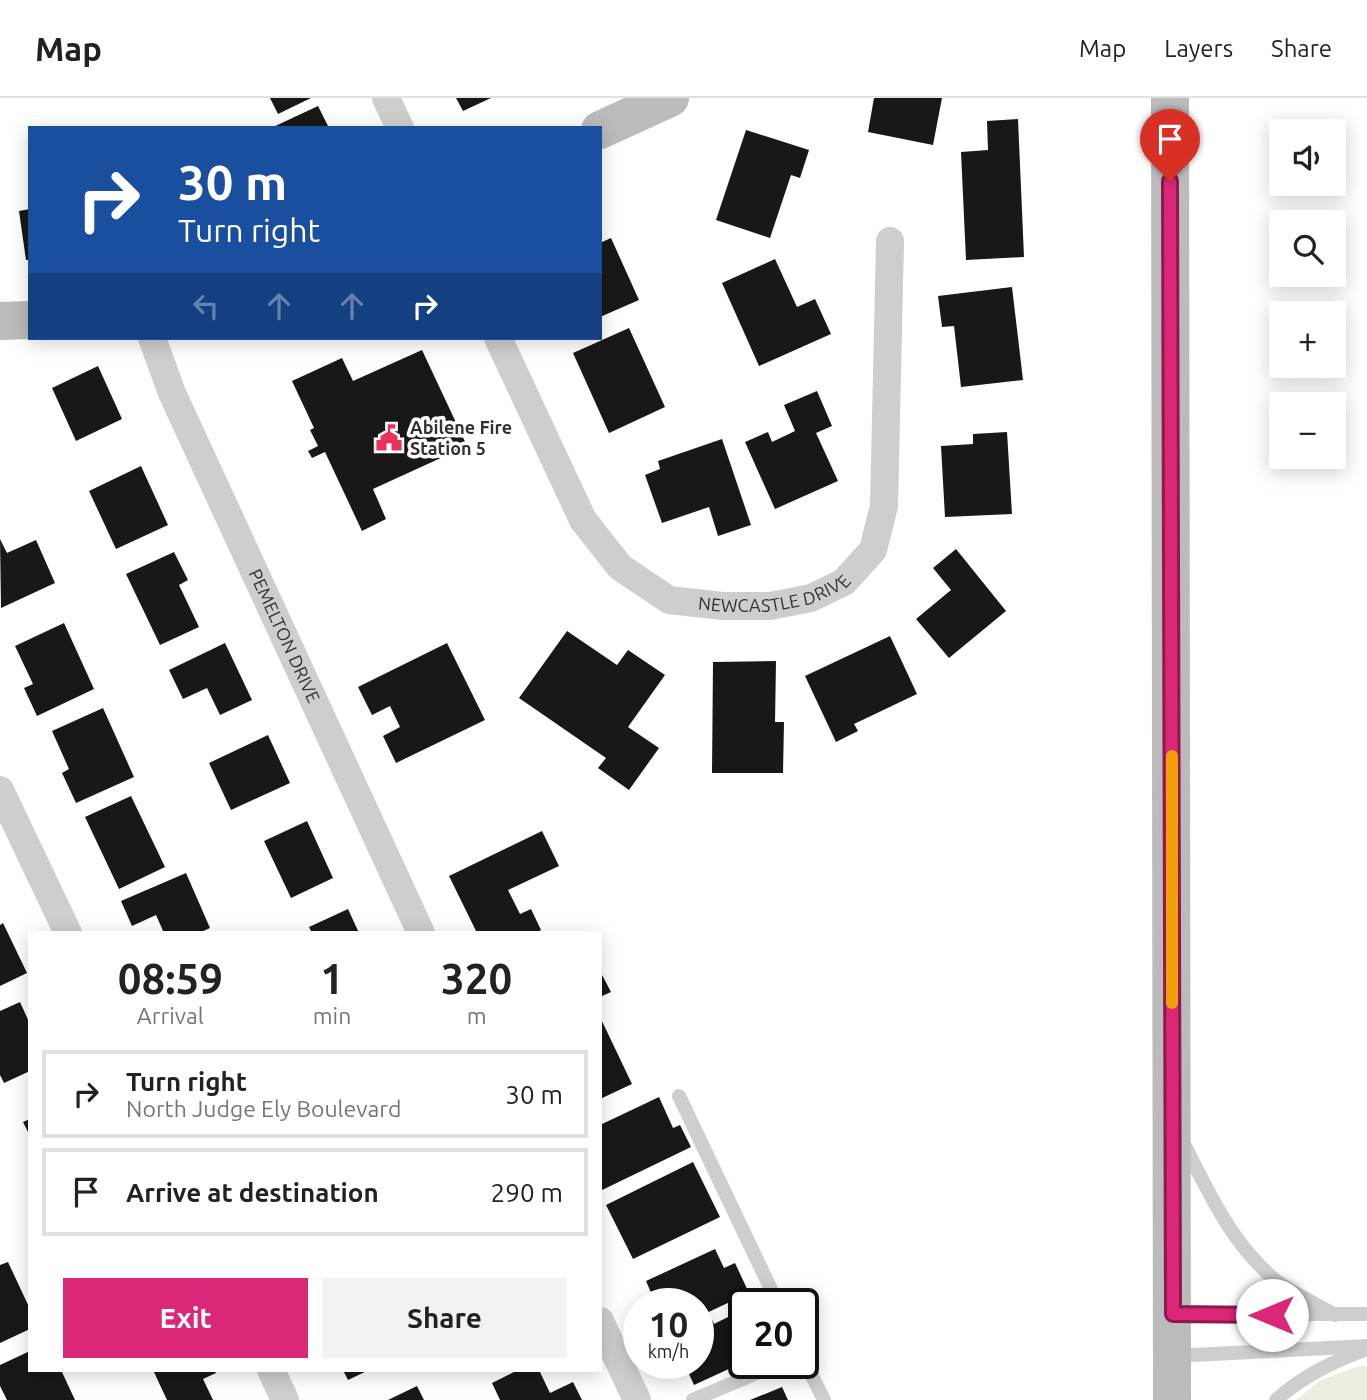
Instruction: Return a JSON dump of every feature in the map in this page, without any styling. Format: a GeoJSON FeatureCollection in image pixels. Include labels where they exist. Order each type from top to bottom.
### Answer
{"type":"FeatureCollection","features":[{"type":"Feature","properties":{"kind":"main road"},"geometry":{"type":"LineString","coordinates":[[602,129],[670,98]]}},
{"type":"Feature","properties":{"kind":"main road"},"geometry":{"type":"LineString","coordinates":[[1170,98],[1172,1400]]}},
{"type":"Feature","properties":{"kind":"main road"},"geometry":{"type":"LineString","coordinates":[[0,321],[28,320]]}},
{"type":"Feature","properties":{"kind":"street"},"geometry":{"type":"LineString","coordinates":[[386,98],[399,126]]}},
{"type":"Feature","properties":{"kind":"street","name":"NEWCASTLE DRIVE"},"geometry":{"type":"LineString","coordinates":[[499,340],[583,520],[620,567],[669,600],[723,606],[770,606],[811,598],[844,582],[873,550],[884,506],[890,241]]}},
{"type":"Feature","properties":{"kind":"street","name":"PEMELTON DRIVE"},"geometry":{"type":"LineString","coordinates":[[153,340],[172,393],[420,931]]}},
{"type":"Feature","properties":{"kind":"street"},"geometry":{"type":"LineString","coordinates":[[0,790],[67,931]]}},
{"type":"Feature","properties":{"kind":"street"},"geometry":{"type":"LineString","coordinates":[[602,1325],[637,1400]]}},
{"type":"Feature","properties":{"kind":"street"},"geometry":{"type":"LineString","coordinates":[[272,1372],[285,1400]]}},
{"type":"Feature","properties":{"kind":"lane"},"geometry":{"type":"LineString","coordinates":[[679,1096],[770,1288]]}},
{"type":"Feature","properties":{"kind":"lane"},"geometry":{"type":"LineString","coordinates":[[1173,1121],[1218,1212],[1246,1252],[1280,1283],[1335,1315]]}},
{"type":"Feature","properties":{"kind":"lane"},"geometry":{"type":"LineString","coordinates":[[1173,1314],[1367,1314]]}},
{"type":"Feature","properties":{"kind":"lane"},"geometry":{"type":"LineString","coordinates":[[1171,1356],[1367,1347]]}},
{"type":"Feature","properties":{"kind":"lane"},"geometry":{"type":"LineString","coordinates":[[1276,1400],[1298,1381],[1333,1361],[1367,1347]]}},
{"type":"Feature","properties":{"kind":"lane"},"geometry":{"type":"LineString","coordinates":[[692,1400],[742,1379]]}},
{"type":"Feature","properties":{"kind":"lane"},"geometry":{"type":"LineString","coordinates":[[814,1379],[824,1400]]}},
{"type":"Feature","properties":{"kind":"shaded area"},"geometry":{"type":"Polygon","coordinates":[[[1359,1366],[1367,1366],[1367,1400],[1296,1400],[1321,1380],[1359,1366]]]}},
{"type":"Feature","properties":{"kind":"building"},"geometry":{"type":"Polygon","coordinates":[[[270,98],[311,98],[278,114],[270,98]]]}},
{"type":"Feature","properties":{"kind":"building"},"geometry":{"type":"Polygon","coordinates":[[[456,98],[491,98],[463,111],[456,98]]]}},
{"type":"Feature","properties":{"kind":"building"},"geometry":{"type":"Polygon","coordinates":[[[874,98],[942,98],[933,145],[868,132],[874,98]]]}},
{"type":"Feature","properties":{"kind":"building"},"geometry":{"type":"Polygon","coordinates":[[[318,106],[328,126],[275,126],[318,106]]]}},
{"type":"Feature","properties":{"kind":"building"},"geometry":{"type":"Polygon","coordinates":[[[1018,119],[1024,257],[966,260],[961,152],[988,150],[987,121],[1018,119]]]}},
{"type":"Feature","properties":{"kind":"building"},"geometry":{"type":"Polygon","coordinates":[[[746,130],[809,150],[800,178],[791,175],[770,238],[716,220],[746,130]]]}},
{"type":"Feature","properties":{"kind":"building"},"geometry":{"type":"Polygon","coordinates":[[[28,209],[28,260],[26,260],[19,211],[28,209]]]}},
{"type":"Feature","properties":{"kind":"building"},"geometry":{"type":"Polygon","coordinates":[[[611,238],[639,300],[602,316],[602,242],[611,238]]]}},
{"type":"Feature","properties":{"kind":"building"},"geometry":{"type":"Polygon","coordinates":[[[775,259],[797,307],[815,299],[831,334],[759,366],[722,283],[775,259]]]}},
{"type":"Feature","properties":{"kind":"building"},"geometry":{"type":"Polygon","coordinates":[[[1012,287],[1023,380],[961,387],[954,326],[942,327],[938,296],[1012,287]]]}},
{"type":"Feature","properties":{"kind":"building"},"geometry":{"type":"Polygon","coordinates":[[[629,328],[665,407],[609,433],[573,353],[629,328]]]}},
{"type":"Feature","properties":{"kind":"building","name":"Abilene Fire Station 5"},"geometry":{"type":"Polygon","coordinates":[[[422,350],[467,446],[373,489],[386,519],[362,531],[325,452],[312,458],[308,451],[318,446],[310,430],[314,428],[292,381],[342,358],[353,381],[422,350]]]}},
{"type":"Feature","properties":{"kind":"building"},"geometry":{"type":"Polygon","coordinates":[[[98,366],[122,419],[76,441],[52,388],[98,366]]]}},
{"type":"Feature","properties":{"kind":"building"},"geometry":{"type":"Polygon","coordinates":[[[817,391],[832,426],[816,433],[838,481],[775,509],[745,442],[768,432],[772,442],[795,431],[784,405],[817,391]]]}},
{"type":"Feature","properties":{"kind":"building"},"geometry":{"type":"Polygon","coordinates":[[[1007,432],[1012,514],[945,517],[941,446],[973,444],[973,434],[1007,432]]]}},
{"type":"Feature","properties":{"kind":"building"},"geometry":{"type":"Polygon","coordinates":[[[722,439],[751,525],[718,536],[709,507],[662,523],[645,475],[660,469],[658,461],[722,439]]]}},
{"type":"Feature","properties":{"kind":"building"},"geometry":{"type":"Polygon","coordinates":[[[141,466],[168,525],[116,549],[89,491],[141,466]]]}},
{"type":"Feature","properties":{"kind":"building"},"geometry":{"type":"Polygon","coordinates":[[[0,539],[7,553],[36,540],[55,583],[1,608],[0,539]]]}},
{"type":"Feature","properties":{"kind":"building"},"geometry":{"type":"Polygon","coordinates":[[[956,549],[1006,611],[949,658],[916,619],[951,590],[933,568],[956,549]]]}},
{"type":"Feature","properties":{"kind":"building"},"geometry":{"type":"Polygon","coordinates":[[[174,552],[188,580],[179,585],[199,627],[160,645],[126,574],[174,552]]]}},
{"type":"Feature","properties":{"kind":"building"},"geometry":{"type":"Polygon","coordinates":[[[64,623],[94,689],[37,716],[24,688],[33,684],[15,646],[64,623]]]}},
{"type":"Feature","properties":{"kind":"building"},"geometry":{"type":"Polygon","coordinates":[[[567,631],[617,665],[628,650],[665,675],[628,727],[659,748],[629,790],[598,768],[606,758],[519,698],[567,631]]]}},
{"type":"Feature","properties":{"kind":"building"},"geometry":{"type":"Polygon","coordinates":[[[890,636],[917,694],[854,724],[858,731],[836,742],[805,676],[890,636]]]}},
{"type":"Feature","properties":{"kind":"building"},"geometry":{"type":"Polygon","coordinates":[[[225,643],[252,700],[220,715],[207,688],[183,699],[169,670],[225,643]]]}},
{"type":"Feature","properties":{"kind":"building"},"geometry":{"type":"Polygon","coordinates":[[[447,643],[485,720],[396,763],[383,736],[400,727],[390,706],[372,715],[358,687],[447,643]]]}},
{"type":"Feature","properties":{"kind":"building"},"geometry":{"type":"Polygon","coordinates":[[[776,661],[775,722],[784,722],[783,773],[712,773],[713,662],[776,661]]]}},
{"type":"Feature","properties":{"kind":"building"},"geometry":{"type":"Polygon","coordinates":[[[103,708],[134,777],[76,803],[62,773],[69,769],[52,731],[103,708]]]}},
{"type":"Feature","properties":{"kind":"building"},"geometry":{"type":"Polygon","coordinates":[[[268,735],[290,783],[231,810],[209,763],[268,735]]]}},
{"type":"Feature","properties":{"kind":"building"},"geometry":{"type":"Polygon","coordinates":[[[131,796],[165,867],[119,889],[85,817],[131,796]]]}},
{"type":"Feature","properties":{"kind":"building"},"geometry":{"type":"Polygon","coordinates":[[[307,821],[333,878],[291,898],[264,841],[307,821]]]}},
{"type":"Feature","properties":{"kind":"building"},"geometry":{"type":"Polygon","coordinates":[[[542,831],[559,866],[508,890],[520,914],[531,909],[539,931],[476,931],[449,876],[542,831]]]}},
{"type":"Feature","properties":{"kind":"building"},"geometry":{"type":"Polygon","coordinates":[[[186,873],[210,928],[203,931],[163,931],[156,915],[132,926],[121,901],[186,873]]]}},
{"type":"Feature","properties":{"kind":"building"},"geometry":{"type":"Polygon","coordinates":[[[348,909],[358,931],[311,931],[309,927],[348,909]]]}},
{"type":"Feature","properties":{"kind":"building"},"geometry":{"type":"Polygon","coordinates":[[[3,923],[27,973],[0,986],[0,925],[3,923]]]}},
{"type":"Feature","properties":{"kind":"building"},"geometry":{"type":"Polygon","coordinates":[[[602,975],[611,992],[602,996],[602,975]]]}},
{"type":"Feature","properties":{"kind":"building"},"geometry":{"type":"Polygon","coordinates":[[[20,1002],[28,1020],[28,1072],[4,1083],[0,1075],[0,1011],[20,1002]]]}},
{"type":"Feature","properties":{"kind":"building"},"geometry":{"type":"Polygon","coordinates":[[[602,1021],[632,1084],[602,1098],[602,1021]]]}},
{"type":"Feature","properties":{"kind":"building"},"geometry":{"type":"Polygon","coordinates":[[[659,1097],[673,1128],[680,1125],[691,1147],[602,1190],[602,1124],[659,1097]]]}},
{"type":"Feature","properties":{"kind":"building"},"geometry":{"type":"Polygon","coordinates":[[[693,1162],[720,1217],[633,1259],[606,1205],[693,1162]]]}},
{"type":"Feature","properties":{"kind":"building"},"geometry":{"type":"Polygon","coordinates":[[[715,1249],[724,1268],[735,1263],[747,1288],[728,1288],[728,1303],[714,1309],[714,1288],[649,1288],[646,1281],[715,1249]]]}},
{"type":"Feature","properties":{"kind":"building"},"geometry":{"type":"Polygon","coordinates":[[[8,1262],[28,1305],[28,1330],[0,1343],[0,1265],[8,1262]]]}},
{"type":"Feature","properties":{"kind":"building"},"geometry":{"type":"Polygon","coordinates":[[[728,1317],[728,1369],[714,1376],[714,1324],[728,1317]]]}},
{"type":"Feature","properties":{"kind":"building"},"geometry":{"type":"Polygon","coordinates":[[[28,1352],[28,1372],[62,1372],[75,1400],[7,1400],[0,1386],[0,1365],[28,1352]]]}},
{"type":"Feature","properties":{"kind":"building"},"geometry":{"type":"Polygon","coordinates":[[[154,1372],[216,1373],[203,1379],[213,1400],[167,1400],[154,1372]]]}},
{"type":"Feature","properties":{"kind":"building"},"geometry":{"type":"Polygon","coordinates":[[[344,1372],[365,1372],[348,1380],[344,1372]]]}},
{"type":"Feature","properties":{"kind":"building"},"geometry":{"type":"Polygon","coordinates":[[[514,1372],[540,1372],[550,1393],[573,1382],[582,1400],[500,1400],[492,1383],[514,1372]]]}},
{"type":"Feature","properties":{"kind":"building"},"geometry":{"type":"Polygon","coordinates":[[[691,1379],[707,1379],[694,1385],[691,1379]]]}},
{"type":"Feature","properties":{"kind":"building"},"geometry":{"type":"Polygon","coordinates":[[[417,1386],[424,1400],[388,1400],[417,1386]]]}},
{"type":"Feature","properties":{"kind":"building"},"geometry":{"type":"Polygon","coordinates":[[[782,1387],[788,1400],[750,1400],[782,1387]]]}},
{"type":"Feature","properties":{"kind":"slow traffic"},"geometry":{"type":"LineString","coordinates":[[1172,756],[1172,1003]]}},
{"type":"Feature","properties":{"kind":"place","name":"Abilene Fire Station 5"},"geometry":{"type":"Point","coordinates":[389,438]}},
{"type":"Feature","properties":{"kind":"route"},"geometry":{"type":"LineString","coordinates":[[1170,181],[1173,1314],[1272,1315]]}}]}
